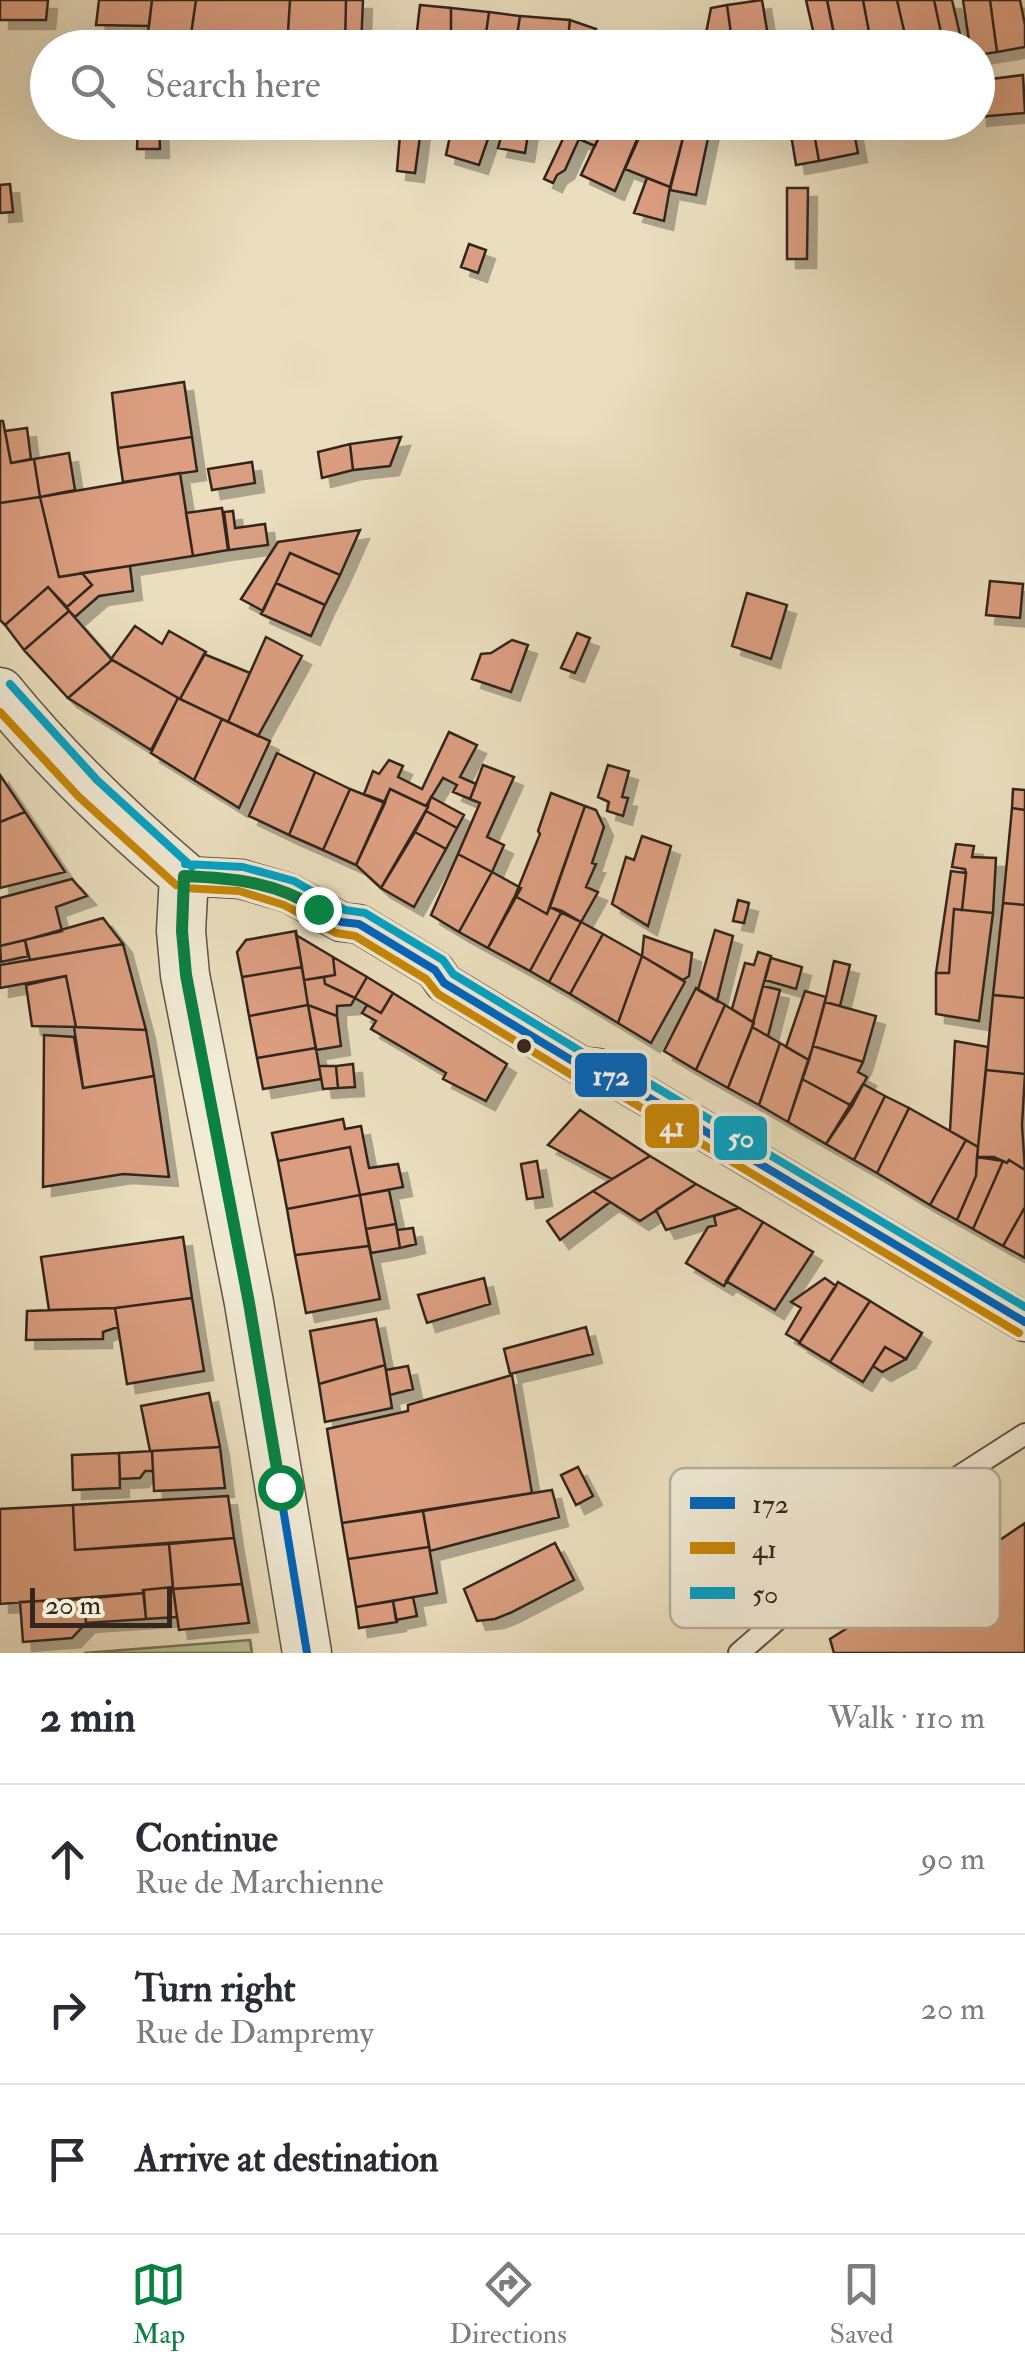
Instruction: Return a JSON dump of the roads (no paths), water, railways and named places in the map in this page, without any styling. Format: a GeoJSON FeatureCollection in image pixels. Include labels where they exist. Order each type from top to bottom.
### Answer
{"type":"FeatureCollection","features":[{"type":"Feature","properties":{"kind":"street"},"geometry":{"type":"LineString","coordinates":[[0,692],[56,756],[129,829],[184,876],[241,879],[267,885],[341,922],[359,924],[435,970],[444,983],[581,1066],[599,1068],[1025,1322]]}},
{"type":"Feature","properties":{"kind":"street"},"geometry":{"type":"LineString","coordinates":[[184,876],[182,931],[186,975],[249,1303],[307,1653]]}},
{"type":"Feature","properties":{"kind":"lane"},"geometry":{"type":"LineString","coordinates":[[972,1468],[1025,1434]]}},
{"type":"Feature","properties":{"kind":"lane"},"geometry":{"type":"LineString","coordinates":[[739,1653],[768,1628]]}}]}
